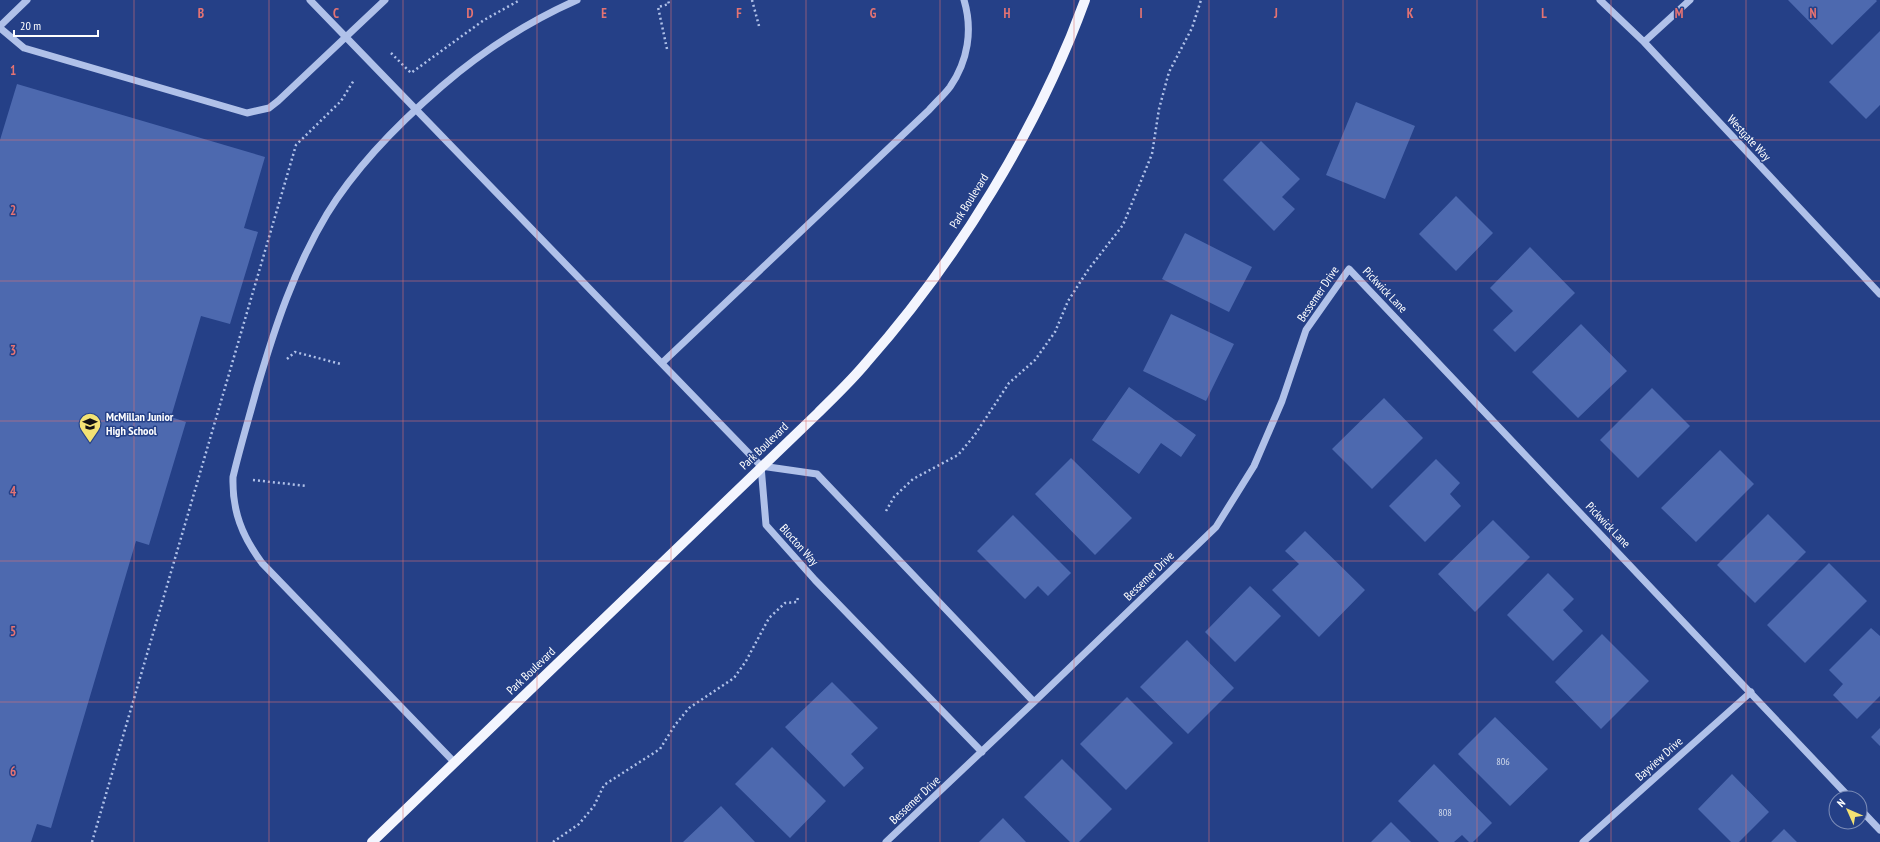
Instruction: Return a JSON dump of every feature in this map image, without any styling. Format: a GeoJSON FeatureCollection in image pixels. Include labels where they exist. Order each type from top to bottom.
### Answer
{"type":"FeatureCollection","features":[{"type":"Feature","properties":{"kind":"main road","name":"Park Boulevard"},"geometry":{"type":"LineString","coordinates":[[372,842],[865,364],[925,290],[990,195],[1034,114],[1056,69],[1085,0]]}},
{"type":"Feature","properties":{"kind":"street"},"geometry":{"type":"LineString","coordinates":[[27,0],[0,27],[24,48],[247,113],[269,108],[278,101],[385,0]]}},
{"type":"Feature","properties":{"kind":"street"},"geometry":{"type":"LineString","coordinates":[[310,0],[761,466],[818,474],[1034,702]]}},
{"type":"Feature","properties":{"kind":"street"},"geometry":{"type":"LineString","coordinates":[[455,763],[262,563],[249,547],[235,513],[233,477],[276,324],[299,268],[325,219],[346,187],[389,136],[415,109],[468,63],[494,44],[548,14],[577,0]]}},
{"type":"Feature","properties":{"kind":"street"},"geometry":{"type":"LineString","coordinates":[[662,363],[923,116],[950,86],[964,61],[969,38],[968,18],[964,0]]}},
{"type":"Feature","properties":{"kind":"street","name":"Westgate Way"},"geometry":{"type":"LineString","coordinates":[[1600,0],[1644,42],[1880,294]]}},
{"type":"Feature","properties":{"kind":"street"},"geometry":{"type":"LineString","coordinates":[[1644,42],[1690,0]]}},
{"type":"Feature","properties":{"kind":"street","name":"Pickwick Lane"},"geometry":{"type":"LineString","coordinates":[[1349,269],[1843,790]]}},
{"type":"Feature","properties":{"kind":"street","name":"Bessemer Drive"},"geometry":{"type":"LineString","coordinates":[[886,842],[982,752],[1216,526],[1254,466],[1282,401],[1306,330],[1349,269]]}},
{"type":"Feature","properties":{"kind":"street","name":"Blocton Way"},"geometry":{"type":"LineString","coordinates":[[761,466],[766,525],[815,580],[982,752]]}},
{"type":"Feature","properties":{"kind":"street","name":"Bayview Drive"},"geometry":{"type":"LineString","coordinates":[[1583,842],[1751,692]]}},
{"type":"Feature","properties":{"kind":"street"},"geometry":{"type":"LineString","coordinates":[[1868,817],[1880,830]]}},
{"type":"Feature","properties":{"kind":"path"},"geometry":{"type":"LineString","coordinates":[[391,54],[411,73],[484,20],[520,0]]}},
{"type":"Feature","properties":{"kind":"path"},"geometry":{"type":"LineString","coordinates":[[667,49],[658,7],[669,4],[668,0]]}},
{"type":"Feature","properties":{"kind":"path"},"geometry":{"type":"LineString","coordinates":[[752,0],[759,26]]}},
{"type":"Feature","properties":{"kind":"path"},"geometry":{"type":"LineString","coordinates":[[886,511],[894,497],[913,480],[958,455],[974,436],[1009,383],[1035,360],[1055,332],[1068,301],[1088,270],[1123,225],[1152,154],[1159,110],[1169,72],[1192,28],[1201,0]]}},
{"type":"Feature","properties":{"kind":"path"},"geometry":{"type":"LineString","coordinates":[[92,842],[296,145],[341,101],[354,80]]}},
{"type":"Feature","properties":{"kind":"path"},"geometry":{"type":"LineString","coordinates":[[287,359],[295,352],[340,364]]}},
{"type":"Feature","properties":{"kind":"path"},"geometry":{"type":"LineString","coordinates":[[253,480],[307,486]]}},
{"type":"Feature","properties":{"kind":"path"},"geometry":{"type":"LineString","coordinates":[[553,842],[579,824],[594,806],[604,785],[660,749],[675,725],[689,708],[734,678],[746,661],[769,618],[785,603],[797,602],[798,598]]}},
{"type":"Feature","properties":{"kind":"building"},"geometry":{"type":"Polygon","coordinates":[[[1788,0],[1876,0],[1877,1],[1832,45],[1788,0]]]}},
{"type":"Feature","properties":{"kind":"building"},"geometry":{"type":"Polygon","coordinates":[[[1880,31],[1880,105],[1866,119],[1829,82],[1880,31]]]}},
{"type":"Feature","properties":{"kind":"building","name":"McMillan Junior High School"},"geometry":{"type":"Polygon","coordinates":[[[17,84],[265,157],[244,228],[258,232],[230,324],[201,316],[171,417],[186,422],[149,545],[136,541],[51,828],[37,824],[31,842],[0,842],[0,140],[17,84]]]}},
{"type":"Feature","properties":{"kind":"building"},"geometry":{"type":"Polygon","coordinates":[[[1356,102],[1415,126],[1385,199],[1326,175],[1356,102]]]}},
{"type":"Feature","properties":{"kind":"building"},"geometry":{"type":"Polygon","coordinates":[[[1261,141],[1300,179],[1282,197],[1295,209],[1274,231],[1223,180],[1261,141]]]}},
{"type":"Feature","properties":{"kind":"building"},"geometry":{"type":"Polygon","coordinates":[[[1456,196],[1493,233],[1456,271],[1419,234],[1456,196]]]}},
{"type":"Feature","properties":{"kind":"building"},"geometry":{"type":"Polygon","coordinates":[[[1185,233],[1252,267],[1229,312],[1162,279],[1185,233]]]}},
{"type":"Feature","properties":{"kind":"building"},"geometry":{"type":"Polygon","coordinates":[[[1530,247],[1575,293],[1515,352],[1493,330],[1513,311],[1490,288],[1530,247]]]}},
{"type":"Feature","properties":{"kind":"building"},"geometry":{"type":"Polygon","coordinates":[[[1171,314],[1234,344],[1206,401],[1143,371],[1171,314]]]}},
{"type":"Feature","properties":{"kind":"building"},"geometry":{"type":"Polygon","coordinates":[[[1581,324],[1627,371],[1578,418],[1532,372],[1581,324]]]}},
{"type":"Feature","properties":{"kind":"building"},"geometry":{"type":"Polygon","coordinates":[[[1129,387],[1196,435],[1181,457],[1161,443],[1139,474],[1092,440],[1129,387]]]}},
{"type":"Feature","properties":{"kind":"building"},"geometry":{"type":"Polygon","coordinates":[[[1652,388],[1690,426],[1638,478],[1600,440],[1652,388]]]}},
{"type":"Feature","properties":{"kind":"building"},"geometry":{"type":"Polygon","coordinates":[[[1384,398],[1423,438],[1372,489],[1332,449],[1384,398]]]}},
{"type":"Feature","properties":{"kind":"building"},"geometry":{"type":"Polygon","coordinates":[[[1720,450],[1754,484],[1696,542],[1661,508],[1720,450]]]}},
{"type":"Feature","properties":{"kind":"building"},"geometry":{"type":"Polygon","coordinates":[[[1071,458],[1132,518],[1095,555],[1035,494],[1071,458]]]}},
{"type":"Feature","properties":{"kind":"building"},"geometry":{"type":"Polygon","coordinates":[[[1436,459],[1460,483],[1450,494],[1461,506],[1425,542],[1389,506],[1436,459]]]}},
{"type":"Feature","properties":{"kind":"building"},"geometry":{"type":"Polygon","coordinates":[[[1768,514],[1806,552],[1755,603],[1717,565],[1768,514]]]}},
{"type":"Feature","properties":{"kind":"building"},"geometry":{"type":"Polygon","coordinates":[[[1013,515],[1071,573],[1048,596],[1038,586],[1025,599],[977,551],[1013,515]]]}},
{"type":"Feature","properties":{"kind":"building"},"geometry":{"type":"Polygon","coordinates":[[[1493,520],[1530,557],[1475,612],[1438,574],[1493,520]]]}},
{"type":"Feature","properties":{"kind":"building"},"geometry":{"type":"Polygon","coordinates":[[[1305,531],[1365,590],[1319,637],[1272,590],[1299,564],[1285,551],[1305,531]]]}},
{"type":"Feature","properties":{"kind":"building"},"geometry":{"type":"Polygon","coordinates":[[[1829,563],[1867,601],[1805,663],[1767,625],[1829,563]]]}},
{"type":"Feature","properties":{"kind":"building"},"geometry":{"type":"Polygon","coordinates":[[[1548,573],[1574,599],[1563,610],[1583,631],[1553,661],[1507,615],[1548,573]]]}},
{"type":"Feature","properties":{"kind":"building"},"geometry":{"type":"Polygon","coordinates":[[[1250,586],[1281,616],[1235,662],[1205,632],[1250,586]]]}},
{"type":"Feature","properties":{"kind":"building"},"geometry":{"type":"Polygon","coordinates":[[[1871,628],[1880,636],[1880,696],[1857,719],[1833,695],[1843,684],[1829,670],[1871,628]]]}},
{"type":"Feature","properties":{"kind":"building"},"geometry":{"type":"Polygon","coordinates":[[[1602,634],[1649,681],[1601,729],[1555,682],[1602,634]]]}},
{"type":"Feature","properties":{"kind":"building"},"geometry":{"type":"Polygon","coordinates":[[[1187,640],[1234,688],[1188,734],[1140,687],[1187,640]]]}},
{"type":"Feature","properties":{"kind":"building"},"geometry":{"type":"Polygon","coordinates":[[[832,682],[878,728],[851,754],[864,768],[844,787],[785,727],[832,682]]]}},
{"type":"Feature","properties":{"kind":"building"},"geometry":{"type":"Polygon","coordinates":[[[1127,697],[1173,743],[1126,790],[1080,744],[1127,697]]]}},
{"type":"Feature","properties":{"kind":"building"},"geometry":{"type":"Polygon","coordinates":[[[1495,717],[1548,769],[1510,806],[1458,754],[1495,717]]]}},
{"type":"Feature","properties":{"kind":"building"},"geometry":{"type":"Polygon","coordinates":[[[1880,728],[1880,746],[1871,737],[1880,728]]]}},
{"type":"Feature","properties":{"kind":"building"},"geometry":{"type":"Polygon","coordinates":[[[772,747],[826,801],[790,838],[735,784],[772,747]]]}},
{"type":"Feature","properties":{"kind":"building"},"geometry":{"type":"Polygon","coordinates":[[[1062,759],[1112,809],[1079,842],[1070,842],[1024,797],[1062,759]]]}},
{"type":"Feature","properties":{"kind":"building"},"geometry":{"type":"Polygon","coordinates":[[[1434,764],[1492,823],[1473,842],[1469,842],[1462,835],[1454,842],[1439,842],[1398,801],[1434,764]]]}},
{"type":"Feature","properties":{"kind":"building"},"geometry":{"type":"Polygon","coordinates":[[[1732,774],[1769,812],[1739,842],[1731,842],[1698,809],[1732,774]]]}},
{"type":"Feature","properties":{"kind":"building"},"geometry":{"type":"Polygon","coordinates":[[[721,806],[755,842],[683,842],[721,806]]]}},
{"type":"Feature","properties":{"kind":"building"},"geometry":{"type":"Polygon","coordinates":[[[1003,818],[1026,842],[979,842],[1003,818]]]}},
{"type":"Feature","properties":{"kind":"building"},"geometry":{"type":"Polygon","coordinates":[[[1391,822],[1411,842],[1371,842],[1391,822]]]}},
{"type":"Feature","properties":{"kind":"building"},"geometry":{"type":"Polygon","coordinates":[[[1784,829],[1797,842],[1771,842],[1784,829]]]}},
{"type":"Feature","properties":{"kind":"place","name":"McMillan Junior High School"},"geometry":{"type":"Point","coordinates":[90,444]}}]}
